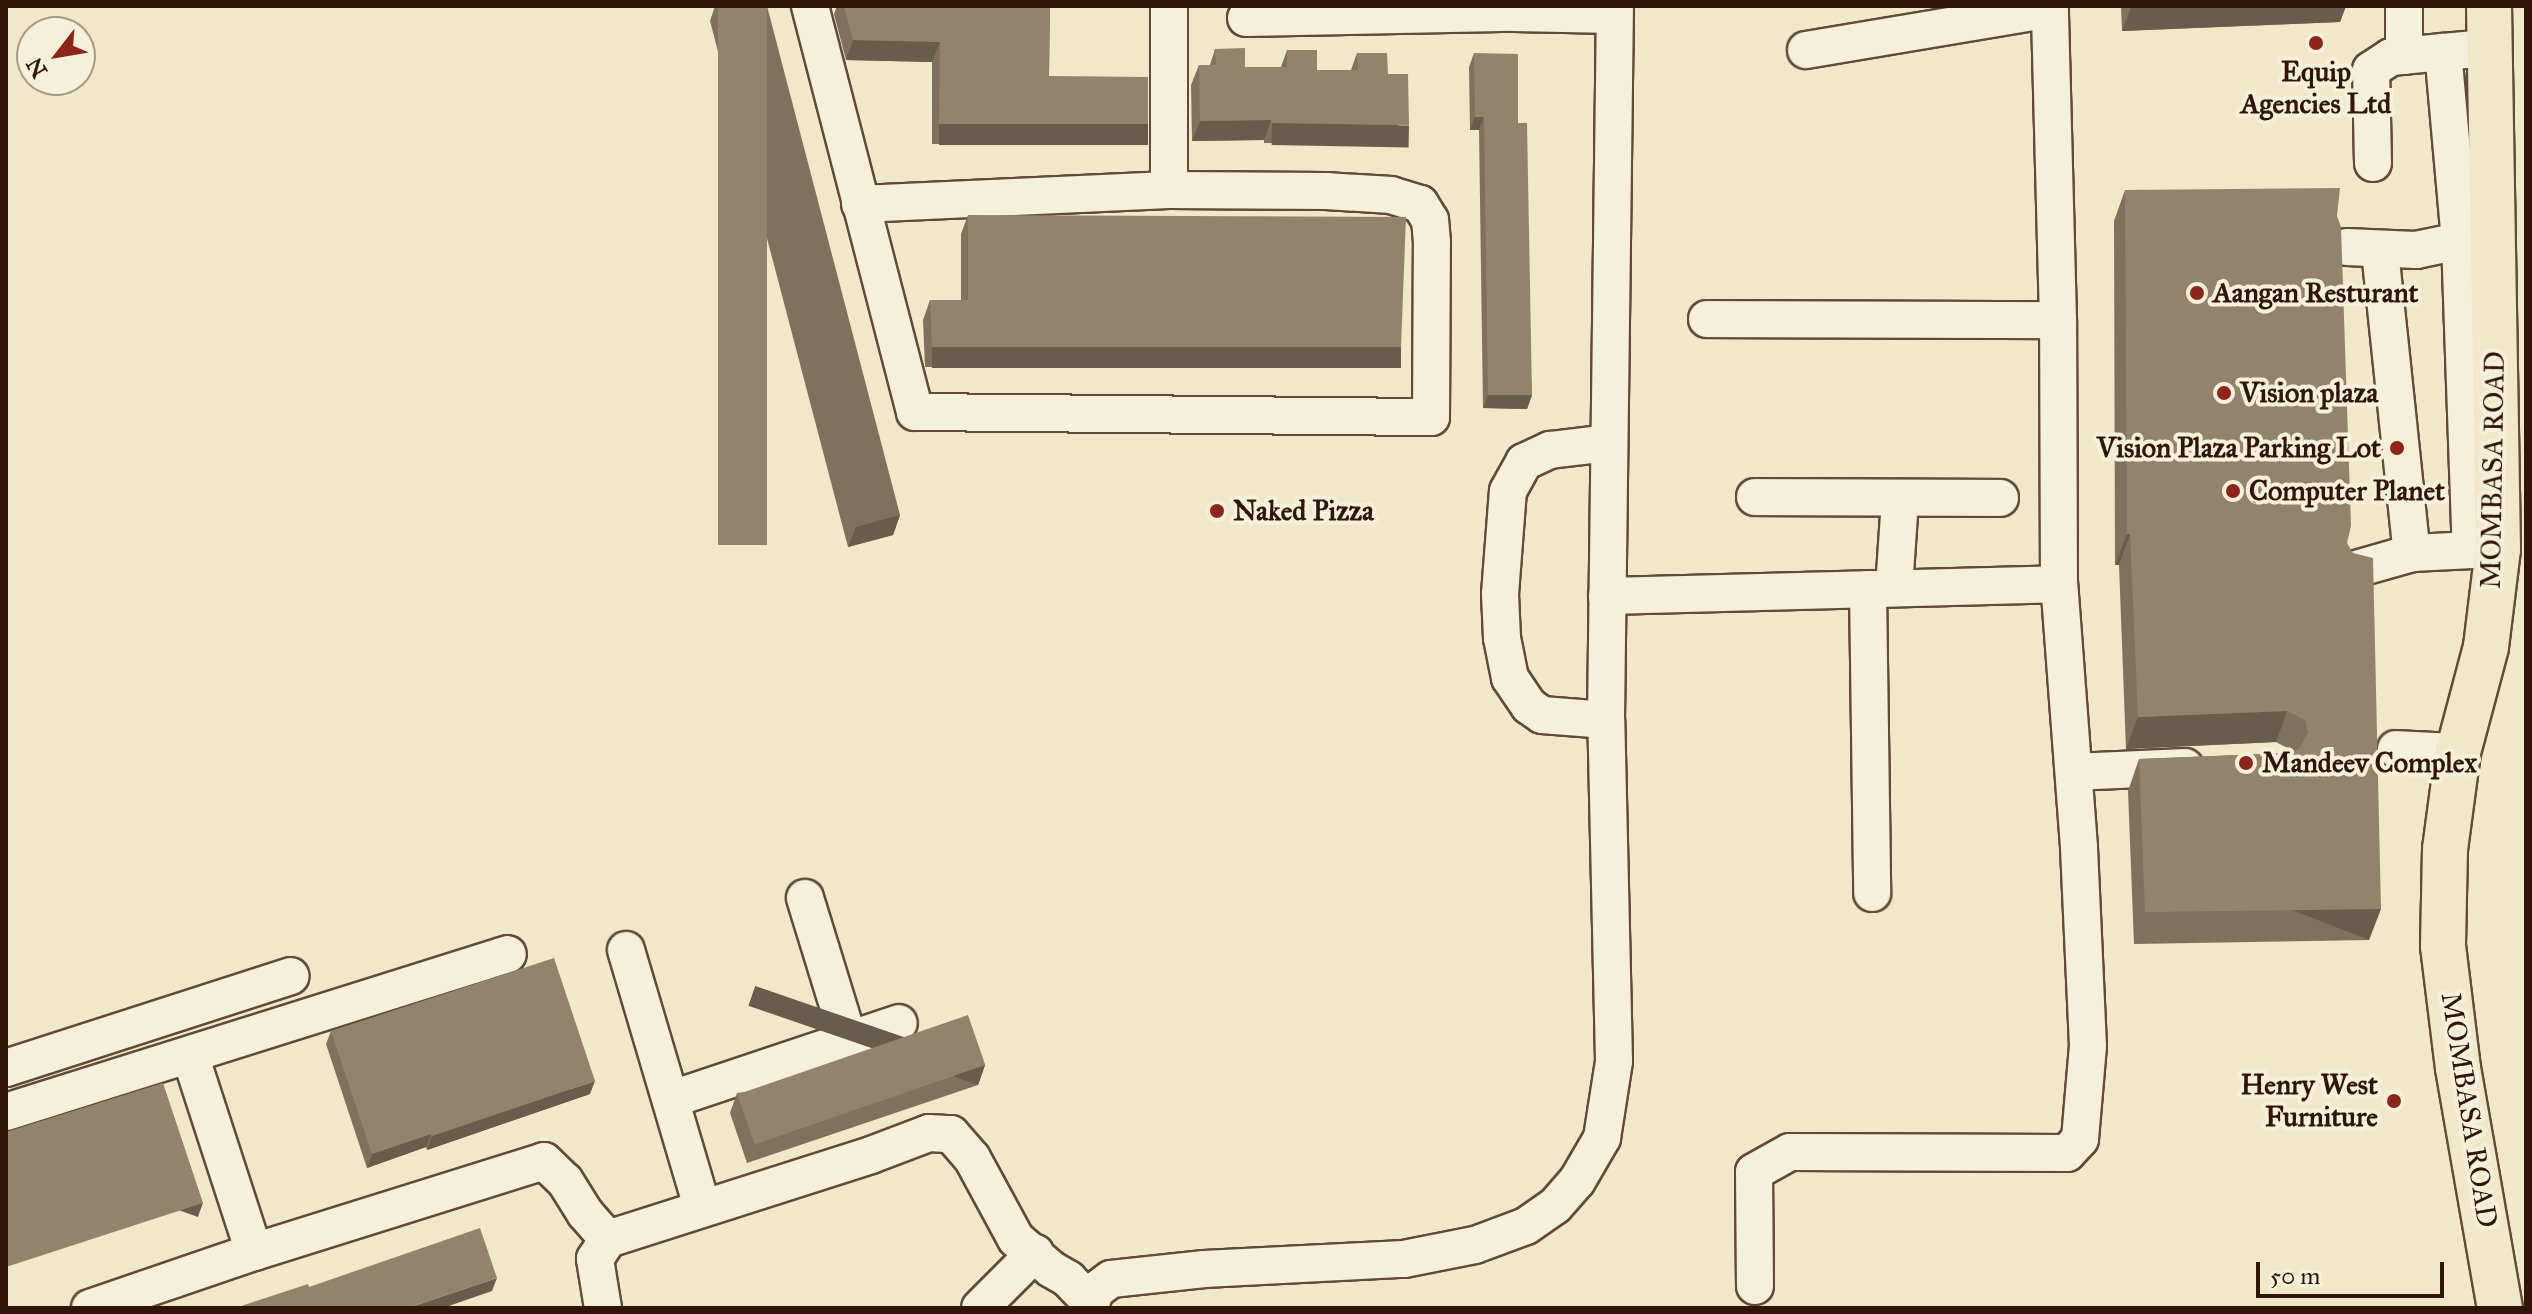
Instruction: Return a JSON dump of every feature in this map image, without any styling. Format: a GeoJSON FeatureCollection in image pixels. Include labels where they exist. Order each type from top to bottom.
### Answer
{"type":"FeatureCollection","features":[{"type":"Feature","properties":{"kind":"highway","name":"MOMBASA ROAD"},"geometry":{"type":"LineString","coordinates":[[2488,27],[2476,241],[2486,647],[2458,752],[2445,849],[2443,946],[2458,1068],[2500,1308]]}},
{"type":"Feature","properties":{"kind":"highway"},"geometry":{"type":"LineString","coordinates":[[2507,1308],[2517,1295],[2526,1267]]}},
{"type":"Feature","properties":{"kind":"street"},"geometry":{"type":"LineString","coordinates":[[810,6],[860,204],[915,412],[1431,417],[1432,242],[1430,220],[1420,204],[1391,195],[1338,192],[1169,190],[860,204]]}},
{"type":"Feature","properties":{"kind":"street"},"geometry":{"type":"LineString","coordinates":[[1169,6],[1169,190]]}},
{"type":"Feature","properties":{"kind":"street"},"geometry":{"type":"LineString","coordinates":[[2404,6],[2404,56]]}},
{"type":"Feature","properties":{"kind":"street"},"geometry":{"type":"LineString","coordinates":[[1755,1286],[1754,1172],[1790,1152],[2067,1153],[2080,1139],[2088,1046],[2074,772],[2059,584],[2058,320],[2050,8],[1806,50]]}},
{"type":"Feature","properties":{"kind":"street"},"geometry":{"type":"LineString","coordinates":[[603,1308],[595,1259],[608,1239],[702,1206],[871,1155],[929,1133],[951,1134],[972,1158],[1016,1239],[1090,1305],[1102,1284],[1111,1279],[1204,1269],[1404,1259],[1475,1245],[1526,1226],[1555,1206],[1577,1181],[1602,1138],[1614,1061],[1606,720],[1615,11],[1331,11],[1246,18]]}},
{"type":"Feature","properties":{"kind":"street"},"geometry":{"type":"LineString","coordinates":[[2373,163],[2371,70],[2391,57],[2443,52],[2488,27]]}},
{"type":"Feature","properties":{"kind":"street"},"geometry":{"type":"LineString","coordinates":[[2412,553],[2363,249],[2416,250],[2476,241],[2443,52]]}},
{"type":"Feature","properties":{"kind":"street"},"geometry":{"type":"LineString","coordinates":[[1707,319],[2058,320]]}},
{"type":"Feature","properties":{"kind":"street"},"geometry":{"type":"LineString","coordinates":[[1606,720],[1542,715],[1529,706],[1510,678],[1502,638],[1500,594],[1508,491],[1524,462],[1550,450],[1608,443]]}},
{"type":"Feature","properties":{"kind":"street"},"geometry":{"type":"LineString","coordinates":[[1755,497],[1900,500],[2000,498]]}},
{"type":"Feature","properties":{"kind":"street"},"geometry":{"type":"LineString","coordinates":[[1872,893],[1881,588],[1900,500]]}},
{"type":"Feature","properties":{"kind":"street"},"geometry":{"type":"LineString","coordinates":[[2356,569],[2412,553],[2485,549]]}},
{"type":"Feature","properties":{"kind":"street"},"geometry":{"type":"LineString","coordinates":[[1607,596],[2059,584]]}},
{"type":"Feature","properties":{"kind":"street"},"geometry":{"type":"LineString","coordinates":[[2396,749],[2458,752]]}},
{"type":"Feature","properties":{"kind":"street"},"geometry":{"type":"LineString","coordinates":[[2074,772],[2214,766]]}},
{"type":"Feature","properties":{"kind":"street"},"geometry":{"type":"LineString","coordinates":[[805,898],[848,1038]]}},
{"type":"Feature","properties":{"kind":"street"},"geometry":{"type":"LineString","coordinates":[[626,950],[702,1206]]}},
{"type":"Feature","properties":{"kind":"street"},"geometry":{"type":"LineString","coordinates":[[6,1112],[508,954]]}},
{"type":"Feature","properties":{"kind":"street"},"geometry":{"type":"LineString","coordinates":[[6,1068],[291,976]]}},
{"type":"Feature","properties":{"kind":"street"},"geometry":{"type":"LineString","coordinates":[[672,1099],[899,1023]]}},
{"type":"Feature","properties":{"kind":"street"},"geometry":{"type":"LineString","coordinates":[[190,1055],[254,1252]]}},
{"type":"Feature","properties":{"kind":"street"},"geometry":{"type":"LineString","coordinates":[[90,1308],[254,1252],[544,1161],[565,1181],[585,1213],[608,1239]]}},
{"type":"Feature","properties":{"kind":"street"},"geometry":{"type":"LineString","coordinates":[[980,1308],[1035,1253]]}},
{"type":"Feature","properties":{"kind":"building"},"geometry":{"type":"Polygon","coordinates":[[[718,6],[767,6],[767,545],[718,545],[718,6]]]}},
{"type":"Feature","properties":{"kind":"building"},"geometry":{"type":"Polygon","coordinates":[[[844,6],[1050,6],[1049,76],[1148,77],[1148,124],[939,124],[940,42],[853,40],[844,6]]]}},
{"type":"Feature","properties":{"kind":"building"},"geometry":{"type":"Polygon","coordinates":[[[1245,48],[1245,67],[1287,67],[1287,50],[1317,50],[1317,70],[1358,70],[1357,53],[1387,53],[1388,74],[1408,74],[1409,125],[1200,121],[1199,65],[1216,65],[1215,49],[1245,48]]]}},
{"type":"Feature","properties":{"kind":"building"},"geometry":{"type":"Polygon","coordinates":[[[1474,53],[1518,54],[1518,123],[1527,123],[1532,395],[1488,395],[1484,117],[1475,117],[1474,53]]]}},
{"type":"Feature","properties":{"kind":"building"},"geometry":{"type":"Polygon","coordinates":[[[2340,188],[2337,216],[2341,227],[2351,526],[2347,543],[2353,553],[2373,558],[2381,909],[2145,912],[2139,759],[2288,753],[2299,749],[2308,732],[2305,720],[2287,711],[2138,717],[2130,534],[2127,534],[2125,190],[2340,188]]]}},
{"type":"Feature","properties":{"kind":"building"},"geometry":{"type":"Polygon","coordinates":[[[968,215],[1406,217],[1401,347],[932,347],[930,300],[968,300],[968,215]]]}},
{"type":"Feature","properties":{"kind":"building"},"geometry":{"type":"Polygon","coordinates":[[[554,958],[595,1081],[372,1154],[331,1031],[554,958]]]}},
{"type":"Feature","properties":{"kind":"building"},"geometry":{"type":"Polygon","coordinates":[[[968,1015],[985,1065],[755,1145],[737,1094],[968,1015]]]}},
{"type":"Feature","properties":{"kind":"building"},"geometry":{"type":"Polygon","coordinates":[[[163,1083],[203,1203],[6,1267],[6,1132],[163,1083]]]}},
{"type":"Feature","properties":{"kind":"building"},"geometry":{"type":"Polygon","coordinates":[[[480,1228],[497,1278],[408,1308],[235,1308],[308,1284],[309,1287],[480,1228]]]}},
{"type":"Feature","properties":{"kind":"place","name":"Equip Agencies Ltd"},"geometry":{"type":"Point","coordinates":[2316,43]}},
{"type":"Feature","properties":{"kind":"place","name":"Aangan Resturant"},"geometry":{"type":"Point","coordinates":[2197,293]}},
{"type":"Feature","properties":{"kind":"place","name":"Vision plaza"},"geometry":{"type":"Point","coordinates":[2224,393]}},
{"type":"Feature","properties":{"kind":"place","name":"Vision Plaza Parking Lot"},"geometry":{"type":"Point","coordinates":[2397,448]}},
{"type":"Feature","properties":{"kind":"place","name":"Computer Planet"},"geometry":{"type":"Point","coordinates":[2233,491]}},
{"type":"Feature","properties":{"kind":"place","name":"Naked Pizza"},"geometry":{"type":"Point","coordinates":[1217,511]}},
{"type":"Feature","properties":{"kind":"place","name":"Mandeev Complex"},"geometry":{"type":"Point","coordinates":[2246,763]}},
{"type":"Feature","properties":{"kind":"place","name":"Henry West Furniture"},"geometry":{"type":"Point","coordinates":[2394,1101]}}]}
